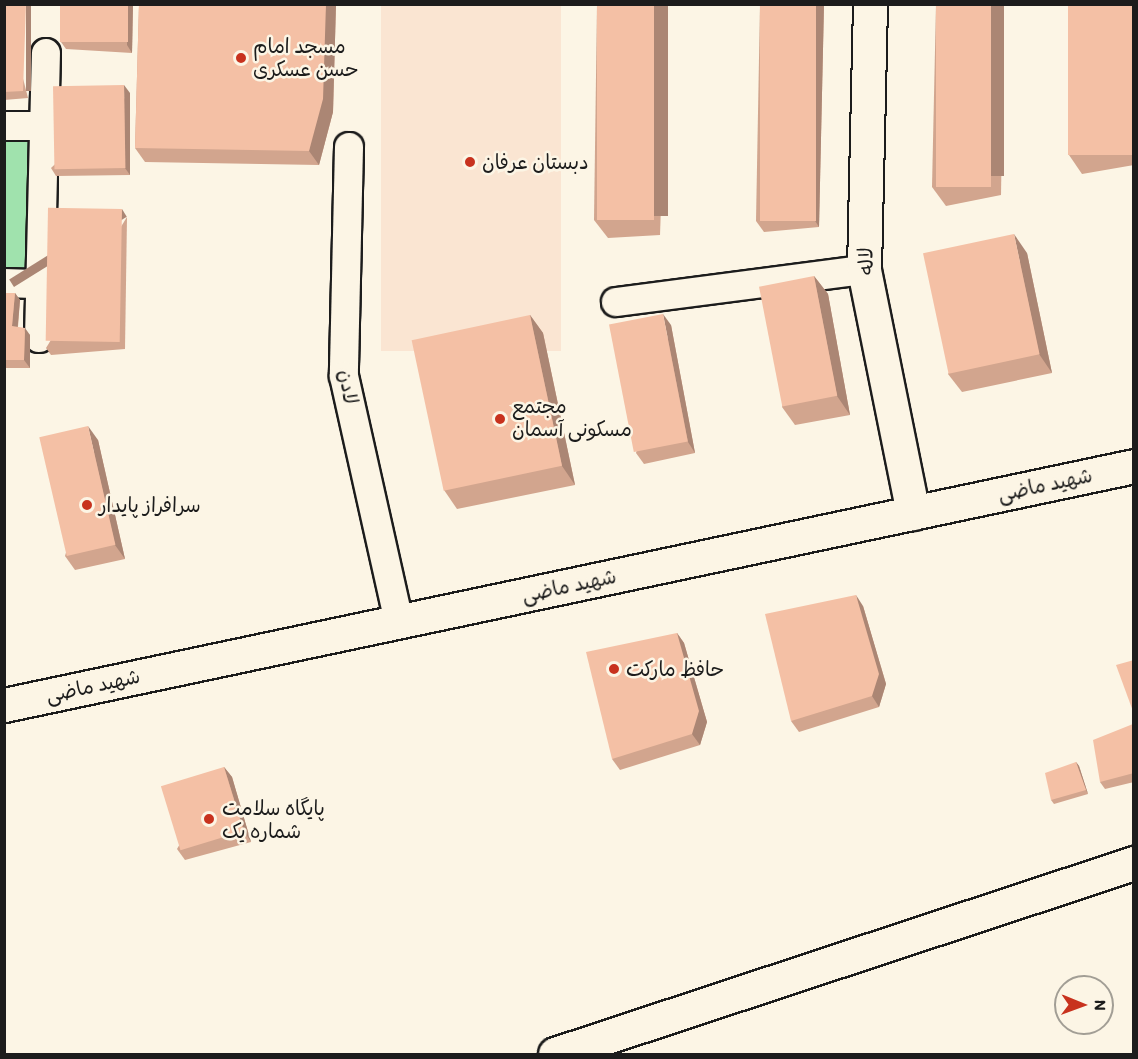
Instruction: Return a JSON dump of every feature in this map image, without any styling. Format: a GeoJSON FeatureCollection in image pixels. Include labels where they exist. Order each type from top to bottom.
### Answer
{"type":"FeatureCollection","features":[{"type":"Feature","properties":{"kind":"street","name":"لاله"},"geometry":{"type":"LineString","coordinates":[[870,4],[864,270],[913,513]]}},
{"type":"Feature","properties":{"kind":"street"},"geometry":{"type":"LineString","coordinates":[[39,338],[46,53]]}},
{"type":"Feature","properties":{"kind":"street"},"geometry":{"type":"LineString","coordinates":[[4,126],[44,126]]}},
{"type":"Feature","properties":{"kind":"street","name":"لادن"},"geometry":{"type":"LineString","coordinates":[[349,147],[344,376],[399,622]]}},
{"type":"Feature","properties":{"kind":"street"},"geometry":{"type":"LineString","coordinates":[[616,303],[864,270]]}},
{"type":"Feature","properties":{"kind":"street"},"geometry":{"type":"LineString","coordinates":[[4,284],[40,284]]}},
{"type":"Feature","properties":{"kind":"street","name":"شهید ماضی"},"geometry":{"type":"LineString","coordinates":[[4,705],[1134,466]]}},
{"type":"Feature","properties":{"kind":"street"},"geometry":{"type":"LineString","coordinates":[[555,1054],[1134,863]]}},
{"type":"Feature","properties":{"kind":"shaded area","name":"دبستان عرفان"},"geometry":{"type":"Polygon","coordinates":[[[381,5],[561,5],[561,351],[381,351],[381,5]]]}},
{"type":"Feature","properties":{"kind":"green space"},"geometry":{"type":"Polygon","coordinates":[[[5,135],[38,135],[38,277],[5,277],[5,135]]]}},
{"type":"Feature","properties":{"kind":"building"},"geometry":{"type":"Polygon","coordinates":[[[4,4],[26,4],[23,91],[4,92],[4,4]]]}},
{"type":"Feature","properties":{"kind":"building"},"geometry":{"type":"Polygon","coordinates":[[[60,4],[128,4],[128,42],[60,42],[60,4]]]}},
{"type":"Feature","properties":{"kind":"building","name":"مسجد امام حسن عسکری"},"geometry":{"type":"Polygon","coordinates":[[[139,4],[326,4],[323,99],[309,151],[135,148],[139,4]]]}},
{"type":"Feature","properties":{"kind":"building"},"geometry":{"type":"Polygon","coordinates":[[[597,4],[654,4],[654,220],[597,220],[597,4]]]}},
{"type":"Feature","properties":{"kind":"building"},"geometry":{"type":"Polygon","coordinates":[[[760,4],[816,4],[816,221],[760,221],[760,4]]]}},
{"type":"Feature","properties":{"kind":"building"},"geometry":{"type":"Polygon","coordinates":[[[936,4],[991,4],[991,187],[936,187],[936,4]]]}},
{"type":"Feature","properties":{"kind":"building"},"geometry":{"type":"Polygon","coordinates":[[[1068,4],[1134,4],[1134,155],[1068,155],[1068,4]]]}},
{"type":"Feature","properties":{"kind":"building"},"geometry":{"type":"Polygon","coordinates":[[[124,85],[125,168],[54,169],[53,86],[124,85]]]}},
{"type":"Feature","properties":{"kind":"building"},"geometry":{"type":"Polygon","coordinates":[[[48,208],[122,209],[120,342],[46,341],[48,208]]]}},
{"type":"Feature","properties":{"kind":"building"},"geometry":{"type":"Polygon","coordinates":[[[1014,234],[1040,354],[949,374],[923,253],[1014,234]]]}},
{"type":"Feature","properties":{"kind":"building"},"geometry":{"type":"Polygon","coordinates":[[[814,276],[837,396],[782,406],[759,287],[814,276]]]}},
{"type":"Feature","properties":{"kind":"building"},"geometry":{"type":"Polygon","coordinates":[[[4,293],[15,293],[12,326],[25,328],[24,360],[4,360],[4,293]]]}},
{"type":"Feature","properties":{"kind":"building"},"geometry":{"type":"Polygon","coordinates":[[[663,314],[688,442],[634,452],[609,324],[663,314]]]}},
{"type":"Feature","properties":{"kind":"building","name":"مجتمع مسکونی آسمان"},"geometry":{"type":"Polygon","coordinates":[[[530,315],[562,466],[444,491],[412,340],[530,315]]]}},
{"type":"Feature","properties":{"kind":"building","name":"سرافراز پایدار"},"geometry":{"type":"Polygon","coordinates":[[[88,426],[115,545],[67,556],[39,437],[88,426]]]}},
{"type":"Feature","properties":{"kind":"building"},"geometry":{"type":"Polygon","coordinates":[[[856,595],[879,674],[872,696],[791,721],[765,614],[856,595]]]}},
{"type":"Feature","properties":{"kind":"building"},"geometry":{"type":"Polygon","coordinates":[[[677,633],[699,711],[692,734],[612,759],[586,652],[677,633]]]}},
{"type":"Feature","properties":{"kind":"building"},"geometry":{"type":"Polygon","coordinates":[[[1134,660],[1134,714],[1116,665],[1134,660]]]}},
{"type":"Feature","properties":{"kind":"building"},"geometry":{"type":"Polygon","coordinates":[[[1133,724],[1134,773],[1100,782],[1093,740],[1133,724]]]}},
{"type":"Feature","properties":{"kind":"building"},"geometry":{"type":"Polygon","coordinates":[[[1076,762],[1086,790],[1051,800],[1045,773],[1076,762]]]}},
{"type":"Feature","properties":{"kind":"building","name":"پایگاه سلامت شماره یک"},"geometry":{"type":"Polygon","coordinates":[[[224,767],[244,831],[180,850],[161,786],[224,767]]]}},
{"type":"Feature","properties":{"kind":"place","name":"مسجد امام حسن عسکری"},"geometry":{"type":"Point","coordinates":[241,58]}},
{"type":"Feature","properties":{"kind":"place","name":"دبستان عرفان"},"geometry":{"type":"Point","coordinates":[470,162]}},
{"type":"Feature","properties":{"kind":"place","name":"مجتمع مسکونی آسمان"},"geometry":{"type":"Point","coordinates":[500,419]}},
{"type":"Feature","properties":{"kind":"place","name":"سرافراز پایدار"},"geometry":{"type":"Point","coordinates":[87,505]}},
{"type":"Feature","properties":{"kind":"place","name":"حافظ مارکت"},"geometry":{"type":"Point","coordinates":[614,669]}},
{"type":"Feature","properties":{"kind":"place","name":"پایگاه سلامت شماره یک"},"geometry":{"type":"Point","coordinates":[209,819]}}]}
